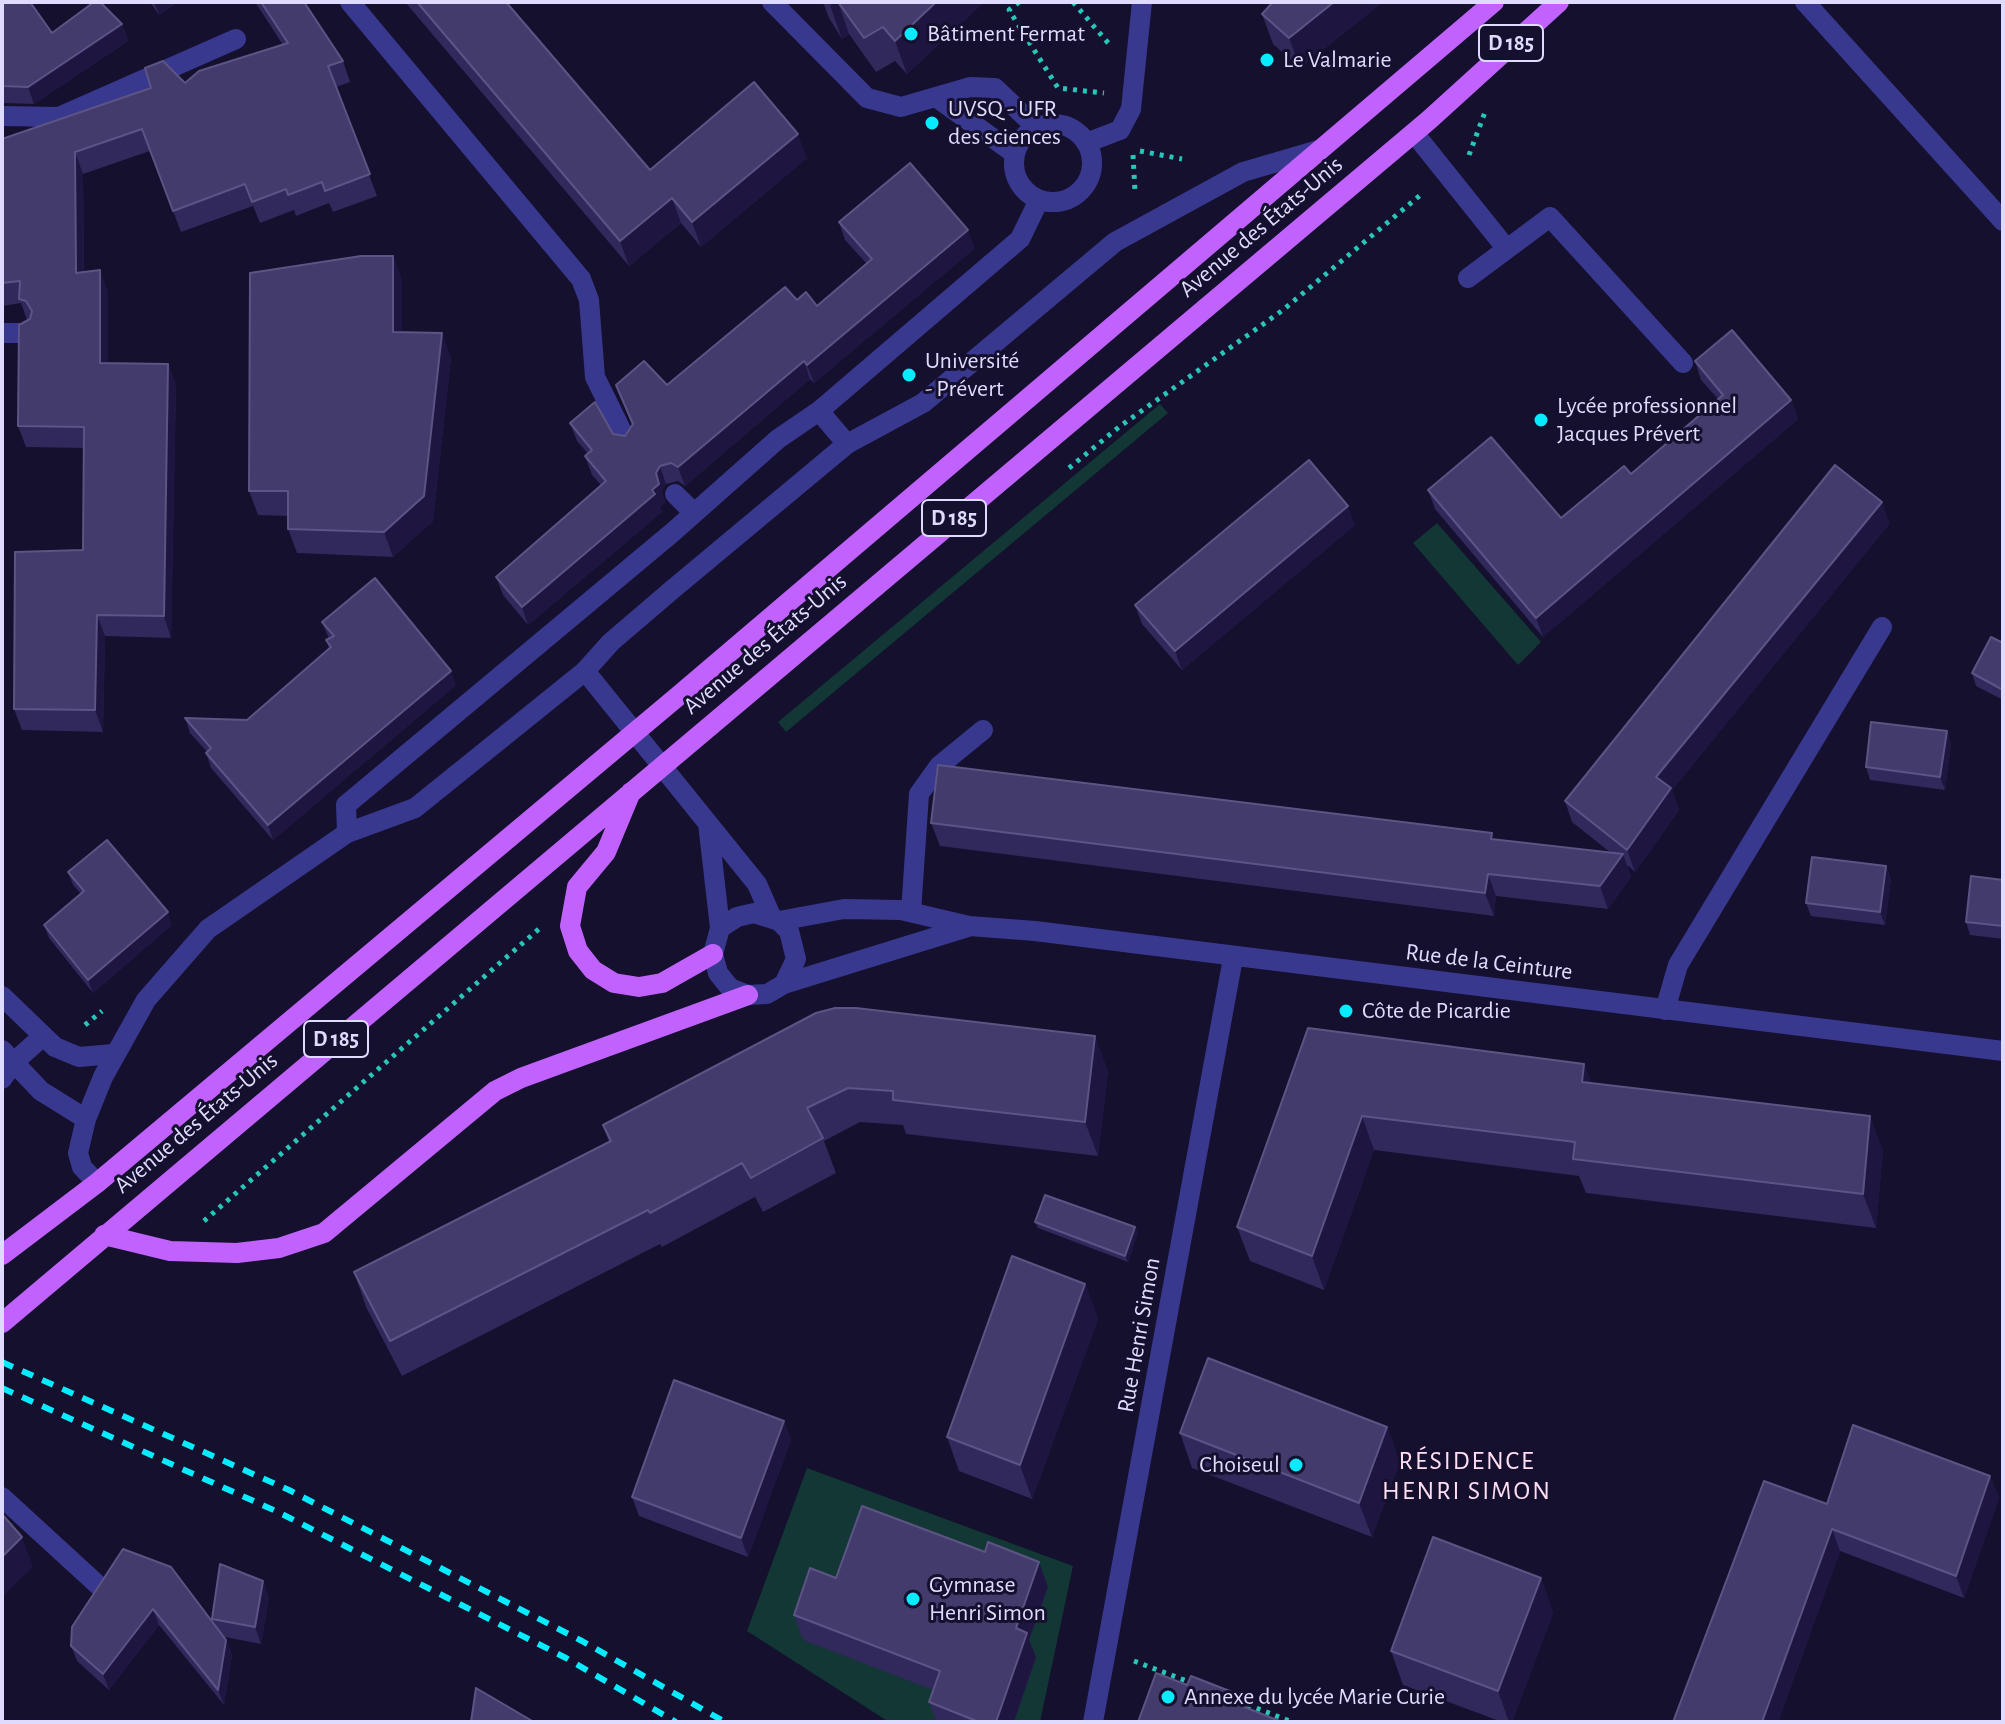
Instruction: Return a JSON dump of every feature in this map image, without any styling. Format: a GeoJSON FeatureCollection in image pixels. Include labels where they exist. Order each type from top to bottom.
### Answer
{"type":"FeatureCollection","features":[{"type":"Feature","properties":{"kind":"main road","name":"Avenue des États-Unis"},"geometry":{"type":"LineString","coordinates":[[2,1255],[97,1183],[677,697],[1494,2]]}},
{"type":"Feature","properties":{"kind":"main road","name":"Avenue des États-Unis"},"geometry":{"type":"LineString","coordinates":[[2,1323],[633,788],[1414,133],[1559,2]]}},
{"type":"Feature","properties":{"kind":"main road"},"geometry":{"type":"LineString","coordinates":[[633,788],[606,852],[577,887],[570,926],[578,951],[593,970],[614,983],[639,987],[662,983],[713,954]]}},
{"type":"Feature","properties":{"kind":"main road"},"geometry":{"type":"LineString","coordinates":[[104,1235],[170,1251],[237,1253],[279,1248],[324,1233],[495,1091],[748,995]]}},
{"type":"Feature","properties":{"kind":"street"},"geometry":{"type":"LineString","coordinates":[[350,2],[581,279],[589,300],[595,377],[627,442]]}},
{"type":"Feature","properties":{"kind":"street"},"geometry":{"type":"LineString","coordinates":[[1086,143],[1120,130],[1132,103],[1142,2]]}},
{"type":"Feature","properties":{"kind":"street"},"geometry":{"type":"LineString","coordinates":[[1805,2],[2003,221]]}},
{"type":"Feature","properties":{"kind":"street"},"geometry":{"type":"LineString","coordinates":[[776,3],[867,98],[901,107],[970,87],[995,88],[1037,128]]}},
{"type":"Feature","properties":{"kind":"street"},"geometry":{"type":"LineString","coordinates":[[2,116],[59,117],[236,39]]}},
{"type":"Feature","properties":{"kind":"street"},"geometry":{"type":"LineString","coordinates":[[937,98],[1015,154]]}},
{"type":"Feature","properties":{"kind":"street"},"geometry":{"type":"LineString","coordinates":[[1050,124],[1064,126],[1086,143],[1092,158],[1090,174],[1083,188],[1071,198],[1055,202],[1039,200],[1018,182],[1015,154],[1027,134],[1037,128],[1050,124]]}},
{"type":"Feature","properties":{"kind":"street"},"geometry":{"type":"LineString","coordinates":[[1414,133],[1506,248]]}},
{"type":"Feature","properties":{"kind":"street","name":"Avenue des États-Unis"},"geometry":{"type":"LineString","coordinates":[[97,1183],[82,1167],[78,1153],[86,1119],[113,1054],[146,1000],[208,929],[347,833],[415,808],[585,671],[611,642],[847,444],[923,403],[1115,242],[1243,172],[1318,150]]}},
{"type":"Feature","properties":{"kind":"street"},"geometry":{"type":"LineString","coordinates":[[347,833],[346,805],[778,439],[819,411],[1020,239],[1039,200]]}},
{"type":"Feature","properties":{"kind":"street"},"geometry":{"type":"LineString","coordinates":[[1468,278],[1550,217],[1683,363]]}},
{"type":"Feature","properties":{"kind":"street"},"geometry":{"type":"LineString","coordinates":[[2,333],[27,333]]}},
{"type":"Feature","properties":{"kind":"street"},"geometry":{"type":"LineString","coordinates":[[819,411],[847,444]]}},
{"type":"Feature","properties":{"kind":"street"},"geometry":{"type":"LineString","coordinates":[[675,494],[694,513]]}},
{"type":"Feature","properties":{"kind":"street"},"geometry":{"type":"LineString","coordinates":[[1665,1010],[1678,965],[1882,627]]}},
{"type":"Feature","properties":{"kind":"street"},"geometry":{"type":"LineString","coordinates":[[585,671],[757,884],[775,919],[795,944],[796,959],[784,984]]}},
{"type":"Feature","properties":{"kind":"street"},"geometry":{"type":"LineString","coordinates":[[911,912],[919,794],[939,766],[983,730]]}},
{"type":"Feature","properties":{"kind":"street"},"geometry":{"type":"LineString","coordinates":[[708,823],[720,928],[713,954],[718,973],[724,981],[730,988],[748,995]]}},
{"type":"Feature","properties":{"kind":"street","name":"Rue de la Ceinture"},"geometry":{"type":"LineString","coordinates":[[720,928],[737,917],[754,913],[775,919],[844,909],[911,912],[969,926],[1035,931],[1233,958],[2003,1051]]}},
{"type":"Feature","properties":{"kind":"street","name":"Rue de la Ceinture"},"geometry":{"type":"LineString","coordinates":[[748,995],[767,994],[784,984],[969,926]]}},
{"type":"Feature","properties":{"kind":"street","name":"Rue Henri Simon"},"geometry":{"type":"LineString","coordinates":[[1093,1722],[1233,958]]}},
{"type":"Feature","properties":{"kind":"street"},"geometry":{"type":"LineString","coordinates":[[2,996],[55,1047],[79,1057],[113,1054]]}},
{"type":"Feature","properties":{"kind":"street"},"geometry":{"type":"LineString","coordinates":[[42,1037],[6,1064],[41,1091],[86,1119]]}},
{"type":"Feature","properties":{"kind":"street"},"geometry":{"type":"LineString","coordinates":[[2,1497],[99,1586]]}},
{"type":"Feature","properties":{"kind":"path"},"geometry":{"type":"LineString","coordinates":[[1019,2],[1009,10],[1058,88],[1132,103]]}},
{"type":"Feature","properties":{"kind":"path"},"geometry":{"type":"LineString","coordinates":[[1073,2],[1135,74]]}},
{"type":"Feature","properties":{"kind":"path"},"geometry":{"type":"LineString","coordinates":[[1148,151],[1182,159]]}},
{"type":"Feature","properties":{"kind":"path"},"geometry":{"type":"LineString","coordinates":[[1134,166],[1135,192]]}},
{"type":"Feature","properties":{"kind":"path"},"geometry":{"type":"LineString","coordinates":[[1058,477],[1119,427],[1283,310],[1416,199]]}},
{"type":"Feature","properties":{"kind":"path"},"geometry":{"type":"LineString","coordinates":[[170,1251],[548,920]]}},
{"type":"Feature","properties":{"kind":"path"},"geometry":{"type":"LineString","coordinates":[[1107,1651],[1195,1685]]}},
{"type":"Feature","properties":{"kind":"path"},"geometry":{"type":"LineString","coordinates":[[1236,1701],[1292,1722]]}},
{"type":"Feature","properties":{"kind":"green space"},"geometry":{"type":"Polygon","coordinates":[[[1160,404],[1168,413],[786,732],[778,722],[1160,404]]]}},
{"type":"Feature","properties":{"kind":"green space"},"geometry":{"type":"Polygon","coordinates":[[[1437,523],[1541,642],[1518,665],[1413,543],[1437,523]]]}},
{"type":"Feature","properties":{"kind":"green space","name":"Gymnase Henri Simon"},"geometry":{"type":"Polygon","coordinates":[[[807,1468],[1073,1566],[1040,1722],[889,1722],[747,1631],[807,1468]]]}},
{"type":"Feature","properties":{"kind":"building"},"geometry":{"type":"Polygon","coordinates":[[[2,2],[30,2],[52,33],[94,2],[100,2],[122,24],[28,87],[2,86],[2,2]]]}},
{"type":"Feature","properties":{"kind":"building"},"geometry":{"type":"Polygon","coordinates":[[[261,2],[304,2],[343,61],[328,66],[370,174],[325,191],[322,182],[288,195],[286,189],[252,202],[245,184],[173,211],[142,129],[75,152],[76,273],[100,270],[100,363],[168,364],[164,616],[97,615],[95,710],[14,709],[15,552],[83,550],[84,427],[18,426],[19,325],[30,319],[32,311],[26,301],[19,299],[20,281],[2,283],[2,139],[151,88],[145,68],[163,61],[185,83],[199,71],[288,43],[261,2]]]}},
{"type":"Feature","properties":{"kind":"building"},"geometry":{"type":"Polygon","coordinates":[[[417,2],[506,2],[650,170],[754,82],[798,134],[692,222],[672,198],[620,241],[417,2]]]}},
{"type":"Feature","properties":{"kind":"building"},"geometry":{"type":"Polygon","coordinates":[[[838,2],[936,2],[895,41],[883,27],[864,38],[838,2]]]}},
{"type":"Feature","properties":{"kind":"building"},"geometry":{"type":"Polygon","coordinates":[[[1273,2],[1334,2],[1289,38],[1262,14],[1273,2]]]}},
{"type":"Feature","properties":{"kind":"building"},"geometry":{"type":"Polygon","coordinates":[[[910,163],[968,230],[807,365],[804,361],[678,467],[671,463],[660,466],[656,473],[659,484],[652,490],[655,494],[522,607],[496,577],[606,481],[585,456],[592,450],[570,423],[595,402],[613,434],[625,436],[633,424],[616,385],[644,361],[667,385],[785,287],[797,300],[806,292],[817,306],[872,259],[839,222],[910,163]]]}},
{"type":"Feature","properties":{"kind":"building"},"geometry":{"type":"Polygon","coordinates":[[[361,256],[393,256],[393,332],[442,333],[424,496],[384,532],[288,529],[288,491],[249,491],[250,273],[361,256]]]}},
{"type":"Feature","properties":{"kind":"building"},"geometry":{"type":"Polygon","coordinates":[[[1732,330],[1791,400],[1536,618],[1428,490],[1491,437],[1561,518],[1624,466],[1631,474],[1723,395],[1695,361],[1732,330]]]}},
{"type":"Feature","properties":{"kind":"building"},"geometry":{"type":"Polygon","coordinates":[[[1309,460],[1348,506],[1175,651],[1135,605],[1309,460]]]}},
{"type":"Feature","properties":{"kind":"building"},"geometry":{"type":"Polygon","coordinates":[[[1835,465],[1882,502],[1656,777],[1671,788],[1627,850],[1565,801],[1835,465]]]}},
{"type":"Feature","properties":{"kind":"building"},"geometry":{"type":"Polygon","coordinates":[[[375,578],[451,671],[268,825],[206,753],[211,748],[185,718],[247,720],[331,647],[326,640],[334,636],[322,622],[375,578]]]}},
{"type":"Feature","properties":{"kind":"building"},"geometry":{"type":"Polygon","coordinates":[[[1991,637],[2003,643],[2003,690],[1972,673],[1991,637]]]}},
{"type":"Feature","properties":{"kind":"building"},"geometry":{"type":"Polygon","coordinates":[[[1871,722],[1947,731],[1940,777],[1866,767],[1871,722]]]}},
{"type":"Feature","properties":{"kind":"building"},"geometry":{"type":"Polygon","coordinates":[[[938,765],[1492,833],[1491,839],[1623,854],[1600,886],[1488,874],[1485,893],[931,823],[938,765]]]}},
{"type":"Feature","properties":{"kind":"building"},"geometry":{"type":"Polygon","coordinates":[[[107,840],[168,912],[88,980],[44,925],[84,891],[68,872],[107,840]]]}},
{"type":"Feature","properties":{"kind":"building"},"geometry":{"type":"Polygon","coordinates":[[[1812,857],[1886,866],[1880,912],[1806,903],[1812,857]]]}},
{"type":"Feature","properties":{"kind":"building"},"geometry":{"type":"Polygon","coordinates":[[[1971,876],[2003,880],[2003,926],[1966,922],[1971,876]]]}},
{"type":"Feature","properties":{"kind":"building"},"geometry":{"type":"Polygon","coordinates":[[[835,1008],[1095,1036],[1085,1122],[893,1100],[893,1091],[848,1088],[807,1108],[823,1138],[751,1178],[742,1163],[650,1213],[648,1210],[390,1341],[354,1272],[611,1141],[603,1125],[816,1013],[835,1008]]]}},
{"type":"Feature","properties":{"kind":"building"},"geometry":{"type":"Polygon","coordinates":[[[1308,1028],[1584,1064],[1582,1082],[1870,1116],[1863,1194],[1573,1159],[1575,1142],[1362,1116],[1312,1256],[1237,1227],[1308,1028]]]}},
{"type":"Feature","properties":{"kind":"building"},"geometry":{"type":"Polygon","coordinates":[[[1045,1195],[1135,1227],[1125,1256],[1035,1222],[1045,1195]]]}},
{"type":"Feature","properties":{"kind":"building"},"geometry":{"type":"Polygon","coordinates":[[[1012,1256],[1085,1284],[1020,1465],[947,1437],[1012,1256]]]}},
{"type":"Feature","properties":{"kind":"building"},"geometry":{"type":"Polygon","coordinates":[[[1208,1358],[1387,1427],[1359,1503],[1180,1433],[1208,1358]]]}},
{"type":"Feature","properties":{"kind":"building"},"geometry":{"type":"Polygon","coordinates":[[[674,1380],[784,1421],[741,1538],[632,1497],[674,1380]]]}},
{"type":"Feature","properties":{"kind":"building"},"geometry":{"type":"Polygon","coordinates":[[[1853,1425],[1990,1476],[1956,1576],[1832,1529],[1762,1722],[1673,1722],[1764,1481],[1827,1504],[1853,1425]]]}},
{"type":"Feature","properties":{"kind":"building"},"geometry":{"type":"Polygon","coordinates":[[[862,1506],[985,1552],[988,1542],[1039,1562],[1016,1628],[1027,1633],[996,1722],[979,1722],[929,1702],[940,1671],[794,1615],[810,1568],[836,1578],[862,1506]]]}},
{"type":"Feature","properties":{"kind":"building"},"geometry":{"type":"Polygon","coordinates":[[[2,1514],[22,1537],[2,1557],[2,1514]]]}},
{"type":"Feature","properties":{"kind":"building"},"geometry":{"type":"Polygon","coordinates":[[[1433,1537],[1541,1578],[1498,1691],[1391,1651],[1433,1537]]]}},
{"type":"Feature","properties":{"kind":"building"},"geometry":{"type":"Polygon","coordinates":[[[123,1549],[171,1567],[226,1640],[218,1690],[153,1609],[103,1674],[71,1646],[72,1627],[123,1549]]]}},
{"type":"Feature","properties":{"kind":"building"},"geometry":{"type":"Polygon","coordinates":[[[220,1564],[263,1581],[255,1627],[212,1619],[220,1564]]]}},
{"type":"Feature","properties":{"kind":"building","name":"Annexe du lycée Marie Curie"},"geometry":{"type":"Polygon","coordinates":[[[1156,1673],[1187,1685],[1191,1676],[1240,1695],[1237,1704],[1282,1722],[1138,1722],[1156,1673]]]}},
{"type":"Feature","properties":{"kind":"building"},"geometry":{"type":"Polygon","coordinates":[[[476,1688],[534,1722],[471,1722],[476,1688]]]}},
{"type":"Feature","properties":{"kind":"railway"},"geometry":{"type":"LineString","coordinates":[[2,1362],[289,1490],[582,1641],[725,1722]]}},
{"type":"Feature","properties":{"kind":"railway"},"geometry":{"type":"LineString","coordinates":[[2,1388],[278,1512],[566,1658],[676,1722]]}},
{"type":"Feature","properties":{"kind":"place","name":"Bâtiment Fermat"},"geometry":{"type":"Point","coordinates":[911,34]}},
{"type":"Feature","properties":{"kind":"place","name":"Le Valmarie"},"geometry":{"type":"Point","coordinates":[1267,60]}},
{"type":"Feature","properties":{"kind":"place","name":"UVSQ - UFR des sciences"},"geometry":{"type":"Point","coordinates":[932,123]}},
{"type":"Feature","properties":{"kind":"place","name":"Université - Prévert"},"geometry":{"type":"Point","coordinates":[909,375]}},
{"type":"Feature","properties":{"kind":"place","name":"Lycée professionnel Jacques Prévert"},"geometry":{"type":"Point","coordinates":[1541,420]}},
{"type":"Feature","properties":{"kind":"place","name":"Côte de Picardie"},"geometry":{"type":"Point","coordinates":[1346,1011]}},
{"type":"Feature","properties":{"kind":"place","name":"Choiseul"},"geometry":{"type":"Point","coordinates":[1296,1465]}},
{"type":"Feature","properties":{"kind":"place","name":"Gymnase Henri Simon"},"geometry":{"type":"Point","coordinates":[913,1599]}},
{"type":"Feature","properties":{"kind":"place","name":"Annexe du lycée Marie Curie"},"geometry":{"type":"Point","coordinates":[1168,1697]}},
{"type":"Feature","properties":{"kind":"district","name":"RÉSIDENCE HENRI SIMON"},"geometry":{"type":"Point","coordinates":[1467,1476]}}]}
